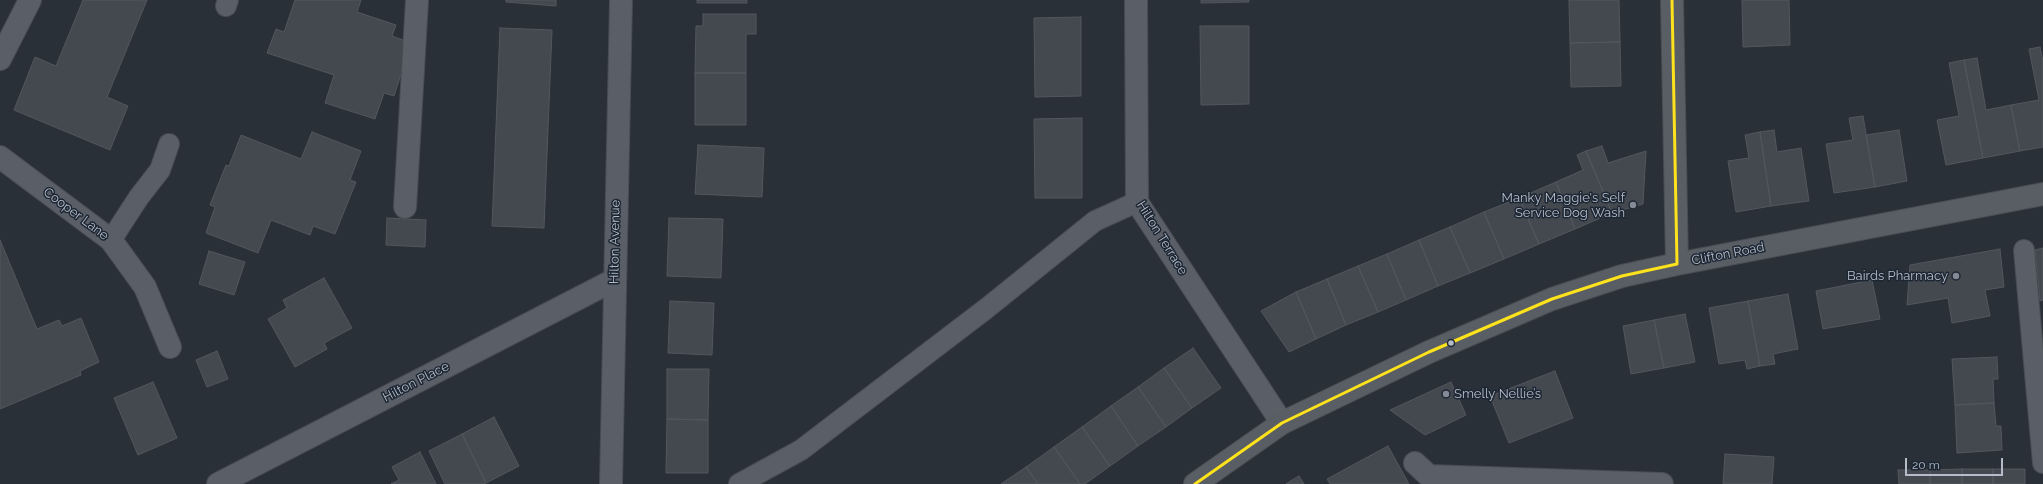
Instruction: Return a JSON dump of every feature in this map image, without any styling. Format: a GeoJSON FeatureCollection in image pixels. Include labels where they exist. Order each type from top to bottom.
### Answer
{"type":"FeatureCollection","features":[{"type":"Feature","properties":{"kind":"street"},"geometry":{"type":"LineString","coordinates":[[0,59],[30,0]]}},
{"type":"Feature","properties":{"kind":"street"},"geometry":{"type":"LineString","coordinates":[[405,207],[417,0]]}},
{"type":"Feature","properties":{"kind":"street","name":"Hilton Avenue"},"geometry":{"type":"LineString","coordinates":[[611,484],[614,280],[621,0]]}},
{"type":"Feature","properties":{"kind":"street","name":"Hilton Terrace"},"geometry":{"type":"LineString","coordinates":[[1136,0],[1137,202],[1282,423]]}},
{"type":"Feature","properties":{"kind":"street"},"geometry":{"type":"LineString","coordinates":[[1672,0],[1677,264]]}},
{"type":"Feature","properties":{"kind":"street","name":"Cooper Lane"},"geometry":{"type":"LineString","coordinates":[[0,157],[111,240],[145,286],[170,347]]}},
{"type":"Feature","properties":{"kind":"street","name":"Clifton Road"},"geometry":{"type":"LineString","coordinates":[[1195,484],[1282,423],[1429,352],[1552,299],[1622,276],[1677,264],[2043,194]]}},
{"type":"Feature","properties":{"kind":"street","name":"Hilton Place"},"geometry":{"type":"LineString","coordinates":[[218,484],[614,280]]}},
{"type":"Feature","properties":{"kind":"street"},"geometry":{"type":"LineString","coordinates":[[1415,463],[1429,476],[1662,483]]}},
{"type":"Feature","properties":{"kind":"lane"},"geometry":{"type":"LineString","coordinates":[[111,240],[139,197],[160,170],[169,144]]}},
{"type":"Feature","properties":{"kind":"lane"},"geometry":{"type":"LineString","coordinates":[[739,484],[801,450],[987,308],[1096,221],[1137,202]]}},
{"type":"Feature","properties":{"kind":"lane"},"geometry":{"type":"LineString","coordinates":[[2024,250],[2043,463]]}},
{"type":"Feature","properties":{"kind":"building"},"geometry":{"type":"Polygon","coordinates":[[[83,0],[147,0],[107,97],[128,106],[110,150],[14,110],[35,57],[56,66],[83,0]]]}},
{"type":"Feature","properties":{"kind":"building"},"geometry":{"type":"Polygon","coordinates":[[[295,0],[361,0],[357,12],[396,25],[392,36],[411,43],[394,96],[384,93],[375,119],[325,103],[334,75],[267,53],[276,29],[284,32],[295,0]]]}},
{"type":"Feature","properties":{"kind":"building"},"geometry":{"type":"Polygon","coordinates":[[[506,0],[556,0],[556,6],[506,2],[506,0]]]}},
{"type":"Feature","properties":{"kind":"building"},"geometry":{"type":"Polygon","coordinates":[[[697,0],[747,0],[747,3],[697,3],[697,0]]]}},
{"type":"Feature","properties":{"kind":"building"},"geometry":{"type":"Polygon","coordinates":[[[1201,0],[1249,0],[1249,2],[1201,3],[1201,0]]]}},
{"type":"Feature","properties":{"kind":"building"},"geometry":{"type":"Polygon","coordinates":[[[1569,0],[1619,0],[1620,42],[1570,43],[1569,0]]]}},
{"type":"Feature","properties":{"kind":"building"},"geometry":{"type":"Polygon","coordinates":[[[1742,0],[1789,0],[1790,45],[1743,47],[1742,0]]]}},
{"type":"Feature","properties":{"kind":"building"},"geometry":{"type":"Polygon","coordinates":[[[703,14],[756,14],[756,34],[746,34],[746,73],[695,73],[696,26],[703,26],[703,14]]]}},
{"type":"Feature","properties":{"kind":"building"},"geometry":{"type":"Polygon","coordinates":[[[1081,17],[1081,96],[1035,97],[1034,18],[1081,17]]]}},
{"type":"Feature","properties":{"kind":"building"},"geometry":{"type":"Polygon","coordinates":[[[1200,26],[1249,26],[1249,104],[1201,105],[1200,26]]]}},
{"type":"Feature","properties":{"kind":"building"},"geometry":{"type":"Polygon","coordinates":[[[500,28],[552,30],[544,228],[492,226],[500,28]]]}},
{"type":"Feature","properties":{"kind":"building"},"geometry":{"type":"Polygon","coordinates":[[[1620,42],[1621,86],[1571,87],[1570,43],[1620,42]]]}},
{"type":"Feature","properties":{"kind":"building"},"geometry":{"type":"Polygon","coordinates":[[[2040,47],[2043,61],[2043,147],[2020,151],[2011,105],[2039,100],[2029,49],[2040,47]]]}},
{"type":"Feature","properties":{"kind":"building"},"geometry":{"type":"Polygon","coordinates":[[[1977,58],[1986,110],[2011,105],[2020,151],[1983,158],[1964,60],[1977,58]]]}},
{"type":"Feature","properties":{"kind":"building"},"geometry":{"type":"Polygon","coordinates":[[[1964,60],[1983,158],[1946,165],[1937,120],[1959,116],[1949,63],[1964,60]]]}},
{"type":"Feature","properties":{"kind":"building"},"geometry":{"type":"Polygon","coordinates":[[[695,73],[746,73],[746,125],[695,125],[695,73]]]}},
{"type":"Feature","properties":{"kind":"building"},"geometry":{"type":"Polygon","coordinates":[[[1863,116],[1875,187],[1834,193],[1826,144],[1853,140],[1849,118],[1863,116]]]}},
{"type":"Feature","properties":{"kind":"building"},"geometry":{"type":"Polygon","coordinates":[[[1082,118],[1082,198],[1035,198],[1034,119],[1082,118]]]}},
{"type":"Feature","properties":{"kind":"building"},"geometry":{"type":"Polygon","coordinates":[[[1774,130],[1777,152],[1801,148],[1809,201],[1771,206],[1760,132],[1774,130]]]}},
{"type":"Feature","properties":{"kind":"building"},"geometry":{"type":"Polygon","coordinates":[[[1899,130],[1907,181],[1875,187],[1866,135],[1899,130]]]}},
{"type":"Feature","properties":{"kind":"building"},"geometry":{"type":"Polygon","coordinates":[[[312,132],[361,151],[350,180],[356,182],[335,234],[313,226],[310,235],[271,220],[258,253],[206,233],[215,207],[210,205],[226,165],[229,166],[241,135],[301,159],[312,132]]]}},
{"type":"Feature","properties":{"kind":"building"},"geometry":{"type":"Polygon","coordinates":[[[1760,132],[1771,206],[1736,212],[1728,161],[1749,158],[1745,135],[1760,132]]]}},
{"type":"Feature","properties":{"kind":"building"},"geometry":{"type":"Polygon","coordinates":[[[698,145],[764,148],[762,197],[695,194],[698,145]]]}},
{"type":"Feature","properties":{"kind":"building"},"geometry":{"type":"Polygon","coordinates":[[[1602,146],[1608,163],[1646,151],[1643,204],[1612,213],[1586,151],[1602,146]]]}},
{"type":"Feature","properties":{"kind":"building"},"geometry":{"type":"Polygon","coordinates":[[[1586,151],[1612,213],[1575,229],[1556,182],[1583,170],[1577,155],[1586,151]]]}},
{"type":"Feature","properties":{"kind":"building"},"geometry":{"type":"Polygon","coordinates":[[[1556,182],[1575,229],[1539,244],[1519,198],[1556,182]]]}},
{"type":"Feature","properties":{"kind":"building"},"geometry":{"type":"Polygon","coordinates":[[[1519,198],[1539,244],[1504,259],[1484,212],[1519,198]]]}},
{"type":"Feature","properties":{"kind":"building"},"geometry":{"type":"Polygon","coordinates":[[[1484,212],[1504,259],[1470,273],[1450,227],[1484,212]]]}},
{"type":"Feature","properties":{"kind":"building"},"geometry":{"type":"Polygon","coordinates":[[[387,218],[426,220],[425,247],[386,245],[387,218]]]}},
{"type":"Feature","properties":{"kind":"building"},"geometry":{"type":"Polygon","coordinates":[[[669,218],[723,219],[721,278],[667,276],[669,218]]]}},
{"type":"Feature","properties":{"kind":"building"},"geometry":{"type":"Polygon","coordinates":[[[1450,227],[1470,273],[1438,286],[1419,240],[1450,227]]]}},
{"type":"Feature","properties":{"kind":"building"},"geometry":{"type":"Polygon","coordinates":[[[0,240],[37,329],[59,320],[62,326],[81,318],[99,362],[80,371],[81,375],[0,409],[0,240]]]}},
{"type":"Feature","properties":{"kind":"building"},"geometry":{"type":"Polygon","coordinates":[[[1419,240],[1438,286],[1406,300],[1387,254],[1419,240]]]}},
{"type":"Feature","properties":{"kind":"building"},"geometry":{"type":"Polygon","coordinates":[[[2043,248],[2043,300],[2040,301],[2035,250],[2043,248]]]}},
{"type":"Feature","properties":{"kind":"building","name":"Bairds Pharmacy"},"geometry":{"type":"Polygon","coordinates":[[[2000,249],[2004,287],[1985,290],[1990,316],[1952,323],[1948,298],[1907,305],[1910,265],[2000,249]]]}},
{"type":"Feature","properties":{"kind":"building"},"geometry":{"type":"Polygon","coordinates":[[[209,251],[245,262],[234,295],[199,284],[209,251]]]}},
{"type":"Feature","properties":{"kind":"building"},"geometry":{"type":"Polygon","coordinates":[[[1387,254],[1406,300],[1378,312],[1358,266],[1387,254]]]}},
{"type":"Feature","properties":{"kind":"building"},"geometry":{"type":"Polygon","coordinates":[[[1358,266],[1378,312],[1346,325],[1327,279],[1358,266]]]}},
{"type":"Feature","properties":{"kind":"building"},"geometry":{"type":"Polygon","coordinates":[[[324,278],[352,328],[324,343],[327,349],[295,367],[268,319],[287,308],[283,300],[324,278]]]}},
{"type":"Feature","properties":{"kind":"building"},"geometry":{"type":"Polygon","coordinates":[[[1327,279],[1346,325],[1316,339],[1296,292],[1327,279]]]}},
{"type":"Feature","properties":{"kind":"building"},"geometry":{"type":"Polygon","coordinates":[[[1872,280],[1880,319],[1823,329],[1816,291],[1872,280]]]}},
{"type":"Feature","properties":{"kind":"building"},"geometry":{"type":"Polygon","coordinates":[[[1296,292],[1316,339],[1289,352],[1261,311],[1296,292]]]}},
{"type":"Feature","properties":{"kind":"building"},"geometry":{"type":"Polygon","coordinates":[[[1788,294],[1798,349],[1773,354],[1775,364],[1760,366],[1748,301],[1788,294]]]}},
{"type":"Feature","properties":{"kind":"building"},"geometry":{"type":"Polygon","coordinates":[[[670,301],[714,303],[712,355],[668,353],[670,301]]]}},
{"type":"Feature","properties":{"kind":"building"},"geometry":{"type":"Polygon","coordinates":[[[1748,301],[1760,366],[1747,369],[1745,360],[1719,364],[1709,308],[1748,301]]]}},
{"type":"Feature","properties":{"kind":"building"},"geometry":{"type":"Polygon","coordinates":[[[1685,314],[1695,362],[1664,368],[1654,320],[1685,314]]]}},
{"type":"Feature","properties":{"kind":"building"},"geometry":{"type":"Polygon","coordinates":[[[1654,320],[1664,368],[1631,374],[1623,326],[1654,320]]]}},
{"type":"Feature","properties":{"kind":"building"},"geometry":{"type":"Polygon","coordinates":[[[1193,348],[1221,388],[1192,408],[1164,368],[1193,348]]]}},
{"type":"Feature","properties":{"kind":"building"},"geometry":{"type":"Polygon","coordinates":[[[217,351],[228,379],[207,387],[196,360],[217,351]]]}},
{"type":"Feature","properties":{"kind":"building"},"geometry":{"type":"Polygon","coordinates":[[[1997,357],[1998,379],[1993,379],[1994,403],[1955,405],[1952,359],[1997,357]]]}},
{"type":"Feature","properties":{"kind":"building"},"geometry":{"type":"Polygon","coordinates":[[[1164,368],[1192,408],[1166,427],[1138,387],[1164,368]]]}},
{"type":"Feature","properties":{"kind":"building"},"geometry":{"type":"Polygon","coordinates":[[[667,369],[709,369],[708,420],[667,419],[667,369]]]}},
{"type":"Feature","properties":{"kind":"building"},"geometry":{"type":"Polygon","coordinates":[[[1555,371],[1573,418],[1509,443],[1490,396],[1555,371]]]}},
{"type":"Feature","properties":{"kind":"building"},"geometry":{"type":"Polygon","coordinates":[[[153,382],[177,438],[138,455],[114,398],[153,382]]]}},
{"type":"Feature","properties":{"kind":"building"},"geometry":{"type":"Polygon","coordinates":[[[1451,382],[1466,415],[1425,435],[1390,410],[1451,382]]]}},
{"type":"Feature","properties":{"kind":"building"},"geometry":{"type":"Polygon","coordinates":[[[1138,387],[1166,427],[1138,446],[1111,406],[1138,387]]]}},
{"type":"Feature","properties":{"kind":"building"},"geometry":{"type":"Polygon","coordinates":[[[1994,403],[1996,426],[2001,426],[2002,450],[1957,453],[1955,405],[1994,403]]]}},
{"type":"Feature","properties":{"kind":"building"},"geometry":{"type":"Polygon","coordinates":[[[1111,406],[1138,446],[1110,466],[1082,427],[1111,406]]]}},
{"type":"Feature","properties":{"kind":"building"},"geometry":{"type":"Polygon","coordinates":[[[494,417],[519,466],[486,483],[462,434],[494,417]]]}},
{"type":"Feature","properties":{"kind":"building"},"geometry":{"type":"Polygon","coordinates":[[[667,419],[708,420],[708,473],[666,473],[667,419]]]}},
{"type":"Feature","properties":{"kind":"building"},"geometry":{"type":"Polygon","coordinates":[[[1082,427],[1110,466],[1085,484],[1080,484],[1054,447],[1082,427]]]}},
{"type":"Feature","properties":{"kind":"building"},"geometry":{"type":"Polygon","coordinates":[[[462,434],[486,483],[445,484],[429,451],[462,434]]]}},
{"type":"Feature","properties":{"kind":"building"},"geometry":{"type":"Polygon","coordinates":[[[1388,446],[1409,484],[1330,484],[1327,479],[1388,446]]]}},
{"type":"Feature","properties":{"kind":"building"},"geometry":{"type":"Polygon","coordinates":[[[1054,447],[1080,484],[1038,484],[1026,467],[1054,447]]]}},
{"type":"Feature","properties":{"kind":"building"},"geometry":{"type":"Polygon","coordinates":[[[420,452],[436,484],[391,484],[399,480],[392,467],[420,452]]]}},
{"type":"Feature","properties":{"kind":"building"},"geometry":{"type":"Polygon","coordinates":[[[1725,454],[1774,457],[1772,484],[1723,484],[1725,454]]]}},
{"type":"Feature","properties":{"kind":"building"},"geometry":{"type":"Polygon","coordinates":[[[1026,467],[1038,484],[1001,484],[1026,467]]]}},
{"type":"Feature","properties":{"kind":"building"},"geometry":{"type":"Polygon","coordinates":[[[1962,469],[1962,484],[1930,484],[1930,470],[1962,469]]]}},
{"type":"Feature","properties":{"kind":"building"},"geometry":{"type":"Polygon","coordinates":[[[1962,469],[1993,469],[1993,484],[1962,484],[1962,469]]]}},
{"type":"Feature","properties":{"kind":"building"},"geometry":{"type":"Polygon","coordinates":[[[1993,469],[2025,469],[2025,484],[1993,484],[1993,469]]]}},
{"type":"Feature","properties":{"kind":"building"},"geometry":{"type":"Polygon","coordinates":[[[1898,470],[1930,470],[1930,484],[1899,484],[1898,470]]]}},
{"type":"Feature","properties":{"kind":"building"},"geometry":{"type":"Polygon","coordinates":[[[1299,476],[1304,484],[1286,484],[1292,480],[1299,476]]]}},
{"type":"Feature","properties":{"kind":"transit line"},"geometry":{"type":"LineString","coordinates":[[1672,0],[1677,264]]}},
{"type":"Feature","properties":{"kind":"transit line"},"geometry":{"type":"LineString","coordinates":[[1195,484],[1282,423],[1429,352],[1552,299],[1622,276],[1677,264]]}},
{"type":"Feature","properties":{"kind":"place","name":"Manky Maggie's Self Service Dog Wash"},"geometry":{"type":"Point","coordinates":[1633,205]}},
{"type":"Feature","properties":{"kind":"place","name":"Bairds Pharmacy"},"geometry":{"type":"Point","coordinates":[1956,276]}},
{"type":"Feature","properties":{"kind":"place","name":"Smelly Nellie’s"},"geometry":{"type":"Point","coordinates":[1446,394]}}]}
